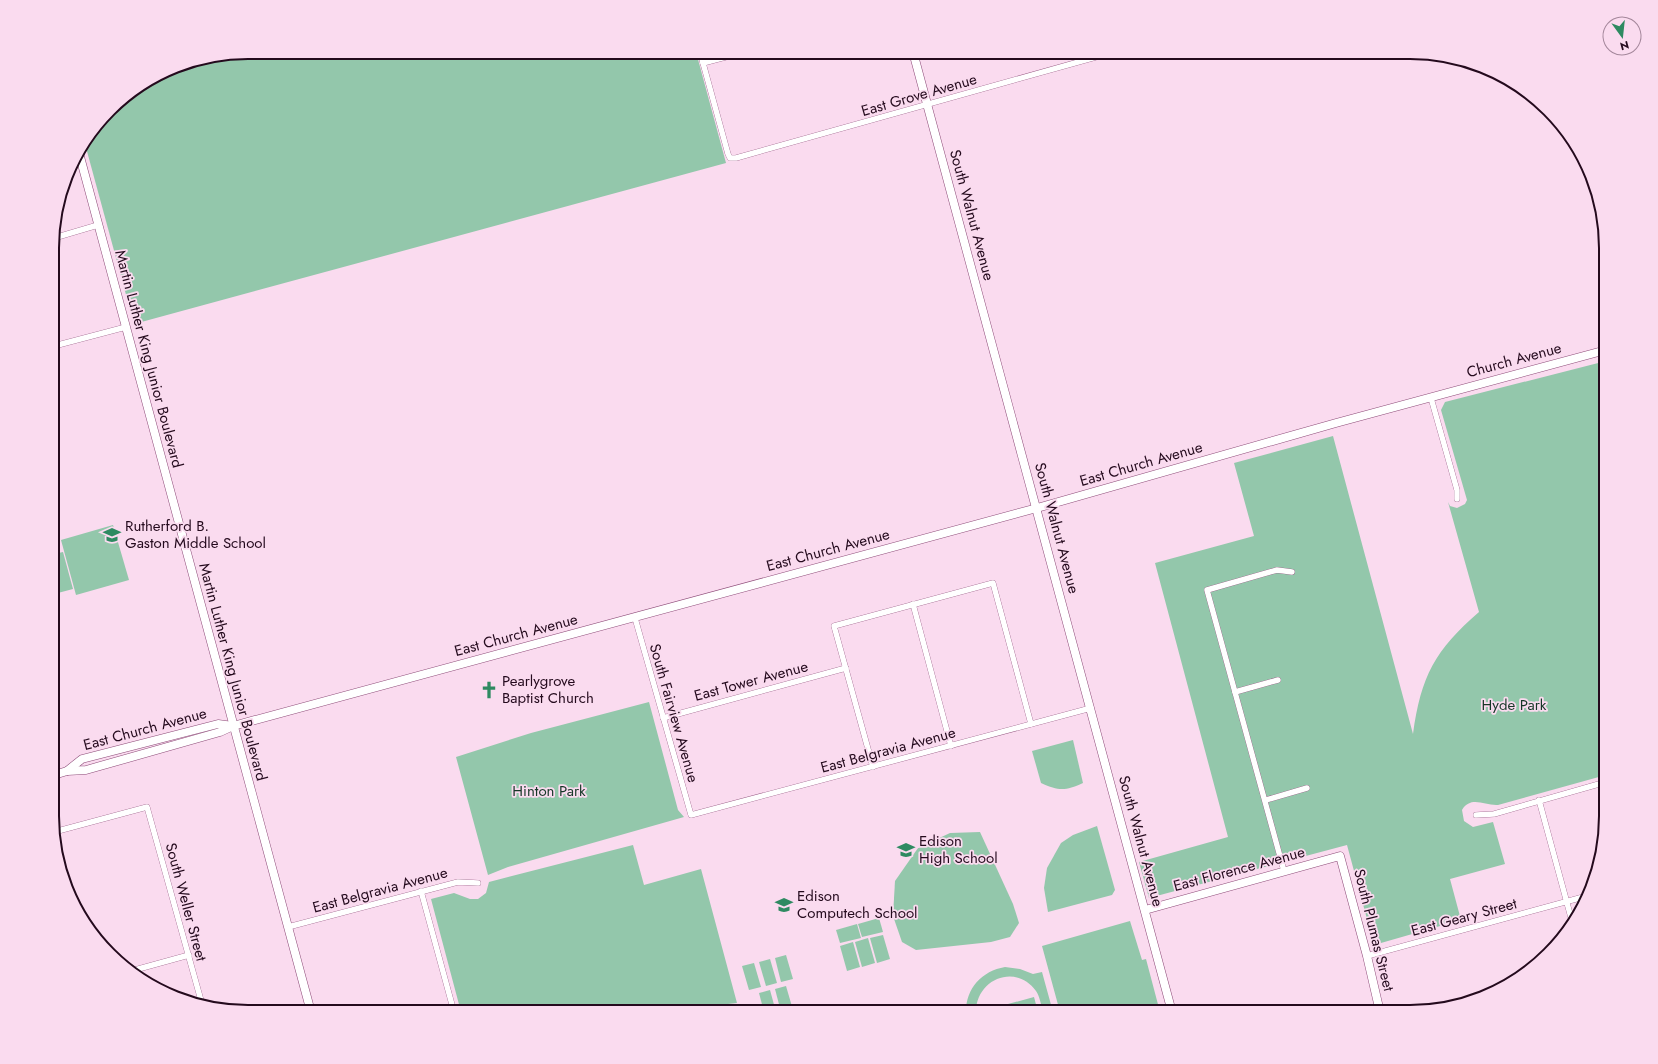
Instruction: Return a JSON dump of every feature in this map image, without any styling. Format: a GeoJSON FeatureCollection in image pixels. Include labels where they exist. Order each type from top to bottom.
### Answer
{"type":"FeatureCollection","features":[{"type":"Feature","properties":{"kind":"street"},"geometry":{"type":"LineString","coordinates":[[702,59],[703,64],[721,59]]}},
{"type":"Feature","properties":{"kind":"street","name":"South Walnut Avenue"},"geometry":{"type":"LineString","coordinates":[[915,59],[1170,1005]]}},
{"type":"Feature","properties":{"kind":"street","name":"East Grove Avenue"},"geometry":{"type":"LineString","coordinates":[[703,64],[730,158],[736,158],[1089,59]]}},
{"type":"Feature","properties":{"kind":"street","name":"Martin Luther King Junior Boulevard"},"geometry":{"type":"LineString","coordinates":[[81,161],[309,1005]]}},
{"type":"Feature","properties":{"kind":"street"},"geometry":{"type":"LineString","coordinates":[[59,237],[98,225]]}},
{"type":"Feature","properties":{"kind":"street"},"geometry":{"type":"LineString","coordinates":[[59,345],[126,327]]}},
{"type":"Feature","properties":{"kind":"street","name":"Church Avenue"},"geometry":{"type":"LineString","coordinates":[[1431,398],[1599,352]]}},
{"type":"Feature","properties":{"kind":"street"},"geometry":{"type":"LineString","coordinates":[[1431,398],[1457,490],[1457,499]]}},
{"type":"Feature","properties":{"kind":"street","name":"East Church Avenue"},"geometry":{"type":"LineString","coordinates":[[59,773],[67,771],[86,770],[220,732],[233,726],[1037,508],[1431,398]]}},
{"type":"Feature","properties":{"kind":"street"},"geometry":{"type":"LineString","coordinates":[[1284,871],[1266,800],[1207,590],[1277,570],[1292,572]]}},
{"type":"Feature","properties":{"kind":"street"},"geometry":{"type":"LineString","coordinates":[[873,767],[834,626],[913,604],[993,583],[1031,724]]}},
{"type":"Feature","properties":{"kind":"street"},"geometry":{"type":"LineString","coordinates":[[913,604],[951,746]]}},
{"type":"Feature","properties":{"kind":"street","name":"South Fairview Avenue"},"geometry":{"type":"LineString","coordinates":[[635,618],[691,815]]}},
{"type":"Feature","properties":{"kind":"street","name":"East Tower Avenue"},"geometry":{"type":"LineString","coordinates":[[663,718],[846,668]]}},
{"type":"Feature","properties":{"kind":"street"},"geometry":{"type":"LineString","coordinates":[[1235,692],[1278,680]]}},
{"type":"Feature","properties":{"kind":"street","name":"East Belgravia Avenue"},"geometry":{"type":"LineString","coordinates":[[691,815],[1091,708]]}},
{"type":"Feature","properties":{"kind":"street"},"geometry":{"type":"LineString","coordinates":[[1476,815],[1494,814],[1599,784]]}},
{"type":"Feature","properties":{"kind":"street"},"geometry":{"type":"LineString","coordinates":[[1266,800],[1307,788]]}},
{"type":"Feature","properties":{"kind":"street"},"geometry":{"type":"LineString","coordinates":[[1539,800],[1570,916]]}},
{"type":"Feature","properties":{"kind":"street","name":"South Weller Street"},"geometry":{"type":"LineString","coordinates":[[59,830],[147,806],[201,999]]}},
{"type":"Feature","properties":{"kind":"street","name":"East Florence Avenue"},"geometry":{"type":"LineString","coordinates":[[1145,910],[1340,856]]}},
{"type":"Feature","properties":{"kind":"street","name":"South Plumas Street"},"geometry":{"type":"LineString","coordinates":[[1340,856],[1367,956],[1378,1005]]}},
{"type":"Feature","properties":{"kind":"street","name":"East Belgravia Avenue"},"geometry":{"type":"LineString","coordinates":[[288,927],[458,882],[478,884]]}},
{"type":"Feature","properties":{"kind":"street"},"geometry":{"type":"LineString","coordinates":[[421,891],[452,1005]]}},
{"type":"Feature","properties":{"kind":"street","name":"East Geary Street"},"geometry":{"type":"LineString","coordinates":[[1367,956],[1579,898]]}},
{"type":"Feature","properties":{"kind":"street"},"geometry":{"type":"LineString","coordinates":[[138,969],[188,955]]}},
{"type":"Feature","properties":{"kind":"green space"},"geometry":{"type":"Polygon","coordinates":[[[236,59],[698,59],[726,163],[134,324],[87,150],[106,123],[123,106],[154,84],[176,73],[199,65],[236,59]]]}},
{"type":"Feature","properties":{"kind":"green space","name":"Hyde Park"},"geometry":{"type":"Polygon","coordinates":[[[1599,363],[1599,777],[1498,805],[1478,802],[1470,803],[1462,810],[1464,821],[1473,827],[1493,822],[1505,864],[1450,879],[1461,920],[1374,945],[1347,845],[1149,898],[1139,862],[1228,837],[1155,563],[1254,536],[1234,463],[1333,436],[1413,734],[1420,696],[1432,666],[1451,639],[1479,612],[1448,502],[1450,506],[1457,508],[1465,504],[1467,500],[1441,410],[1445,402],[1599,363]]]}},
{"type":"Feature","properties":{"kind":"green space"},"geometry":{"type":"Polygon","coordinates":[[[113,525],[129,580],[76,595],[61,540],[113,525]]]}},
{"type":"Feature","properties":{"kind":"green space"},"geometry":{"type":"Polygon","coordinates":[[[63,552],[73,589],[59,593],[59,553],[63,552]]]}},
{"type":"Feature","properties":{"kind":"green space","name":"Hinton Park"},"geometry":{"type":"Polygon","coordinates":[[[649,702],[678,810],[684,817],[508,867],[488,875],[456,757],[531,733],[649,702]]]}},
{"type":"Feature","properties":{"kind":"green space"},"geometry":{"type":"Polygon","coordinates":[[[1073,740],[1083,783],[1067,789],[1057,789],[1041,783],[1032,751],[1073,740]]]}},
{"type":"Feature","properties":{"kind":"green space"},"geometry":{"type":"Polygon","coordinates":[[[1097,826],[1115,890],[1112,895],[1048,912],[1044,888],[1047,868],[1061,843],[1073,835],[1097,826]]]}},
{"type":"Feature","properties":{"kind":"green space"},"geometry":{"type":"Polygon","coordinates":[[[980,832],[1013,904],[1019,923],[1010,937],[991,942],[916,950],[902,942],[893,916],[895,881],[918,848],[950,833],[980,832]]]}},
{"type":"Feature","properties":{"kind":"green space"},"geometry":{"type":"Polygon","coordinates":[[[633,845],[644,885],[701,869],[737,1003],[724,1005],[459,1005],[431,899],[454,893],[470,899],[478,899],[486,893],[489,882],[633,845]]]}},
{"type":"Feature","properties":{"kind":"green space"},"geometry":{"type":"Polygon","coordinates":[[[879,918],[883,932],[862,937],[858,924],[879,918]]]}},
{"type":"Feature","properties":{"kind":"green space"},"geometry":{"type":"Polygon","coordinates":[[[1130,921],[1142,960],[1146,959],[1158,1005],[1058,1005],[1042,946],[1130,921]]]}},
{"type":"Feature","properties":{"kind":"green space"},"geometry":{"type":"Polygon","coordinates":[[[857,924],[861,938],[840,943],[836,930],[857,924]]]}},
{"type":"Feature","properties":{"kind":"green space"},"geometry":{"type":"Polygon","coordinates":[[[883,935],[890,959],[877,963],[870,938],[883,935]]]}},
{"type":"Feature","properties":{"kind":"green space"},"geometry":{"type":"Polygon","coordinates":[[[868,938],[875,963],[862,967],[855,942],[868,938]]]}},
{"type":"Feature","properties":{"kind":"green space"},"geometry":{"type":"Polygon","coordinates":[[[853,942],[860,967],[847,971],[840,946],[853,942]]]}},
{"type":"Feature","properties":{"kind":"green space"},"geometry":{"type":"Polygon","coordinates":[[[786,955],[793,979],[781,982],[775,958],[786,955]]]}},
{"type":"Feature","properties":{"kind":"green space"},"geometry":{"type":"Polygon","coordinates":[[[770,959],[777,983],[766,986],[759,962],[770,959]]]}},
{"type":"Feature","properties":{"kind":"green space"},"geometry":{"type":"Polygon","coordinates":[[[754,963],[761,987],[749,990],[742,966],[754,963]]]}},
{"type":"Feature","properties":{"kind":"green space"},"geometry":{"type":"Polygon","coordinates":[[[1005,967],[1020,969],[1033,974],[1042,972],[1051,1005],[1041,1005],[1036,991],[1028,983],[1018,978],[1008,977],[998,979],[990,983],[983,991],[977,1005],[967,1005],[972,988],[977,982],[989,972],[1005,967]]]}},
{"type":"Feature","properties":{"kind":"green space"},"geometry":{"type":"Polygon","coordinates":[[[786,986],[792,1005],[779,1005],[775,989],[786,986]]]}},
{"type":"Feature","properties":{"kind":"green space"},"geometry":{"type":"Polygon","coordinates":[[[770,990],[774,1005],[762,1005],[759,993],[770,990]]]}},
{"type":"Feature","properties":{"kind":"green space"},"geometry":{"type":"Polygon","coordinates":[[[1034,997],[1036,1005],[1004,1005],[1034,997]]]}},
{"type":"Feature","properties":{"kind":"place","name":"Rutherford B. Gaston Middle School"},"geometry":{"type":"Point","coordinates":[112,535]}},
{"type":"Feature","properties":{"kind":"place","name":"Pearlygrove Baptist Church"},"geometry":{"type":"Point","coordinates":[489,690]}},
{"type":"Feature","properties":{"kind":"place","name":"Edison High School"},"geometry":{"type":"Point","coordinates":[906,850]}},
{"type":"Feature","properties":{"kind":"place","name":"Edison Computech School"},"geometry":{"type":"Point","coordinates":[784,905]}}]}
